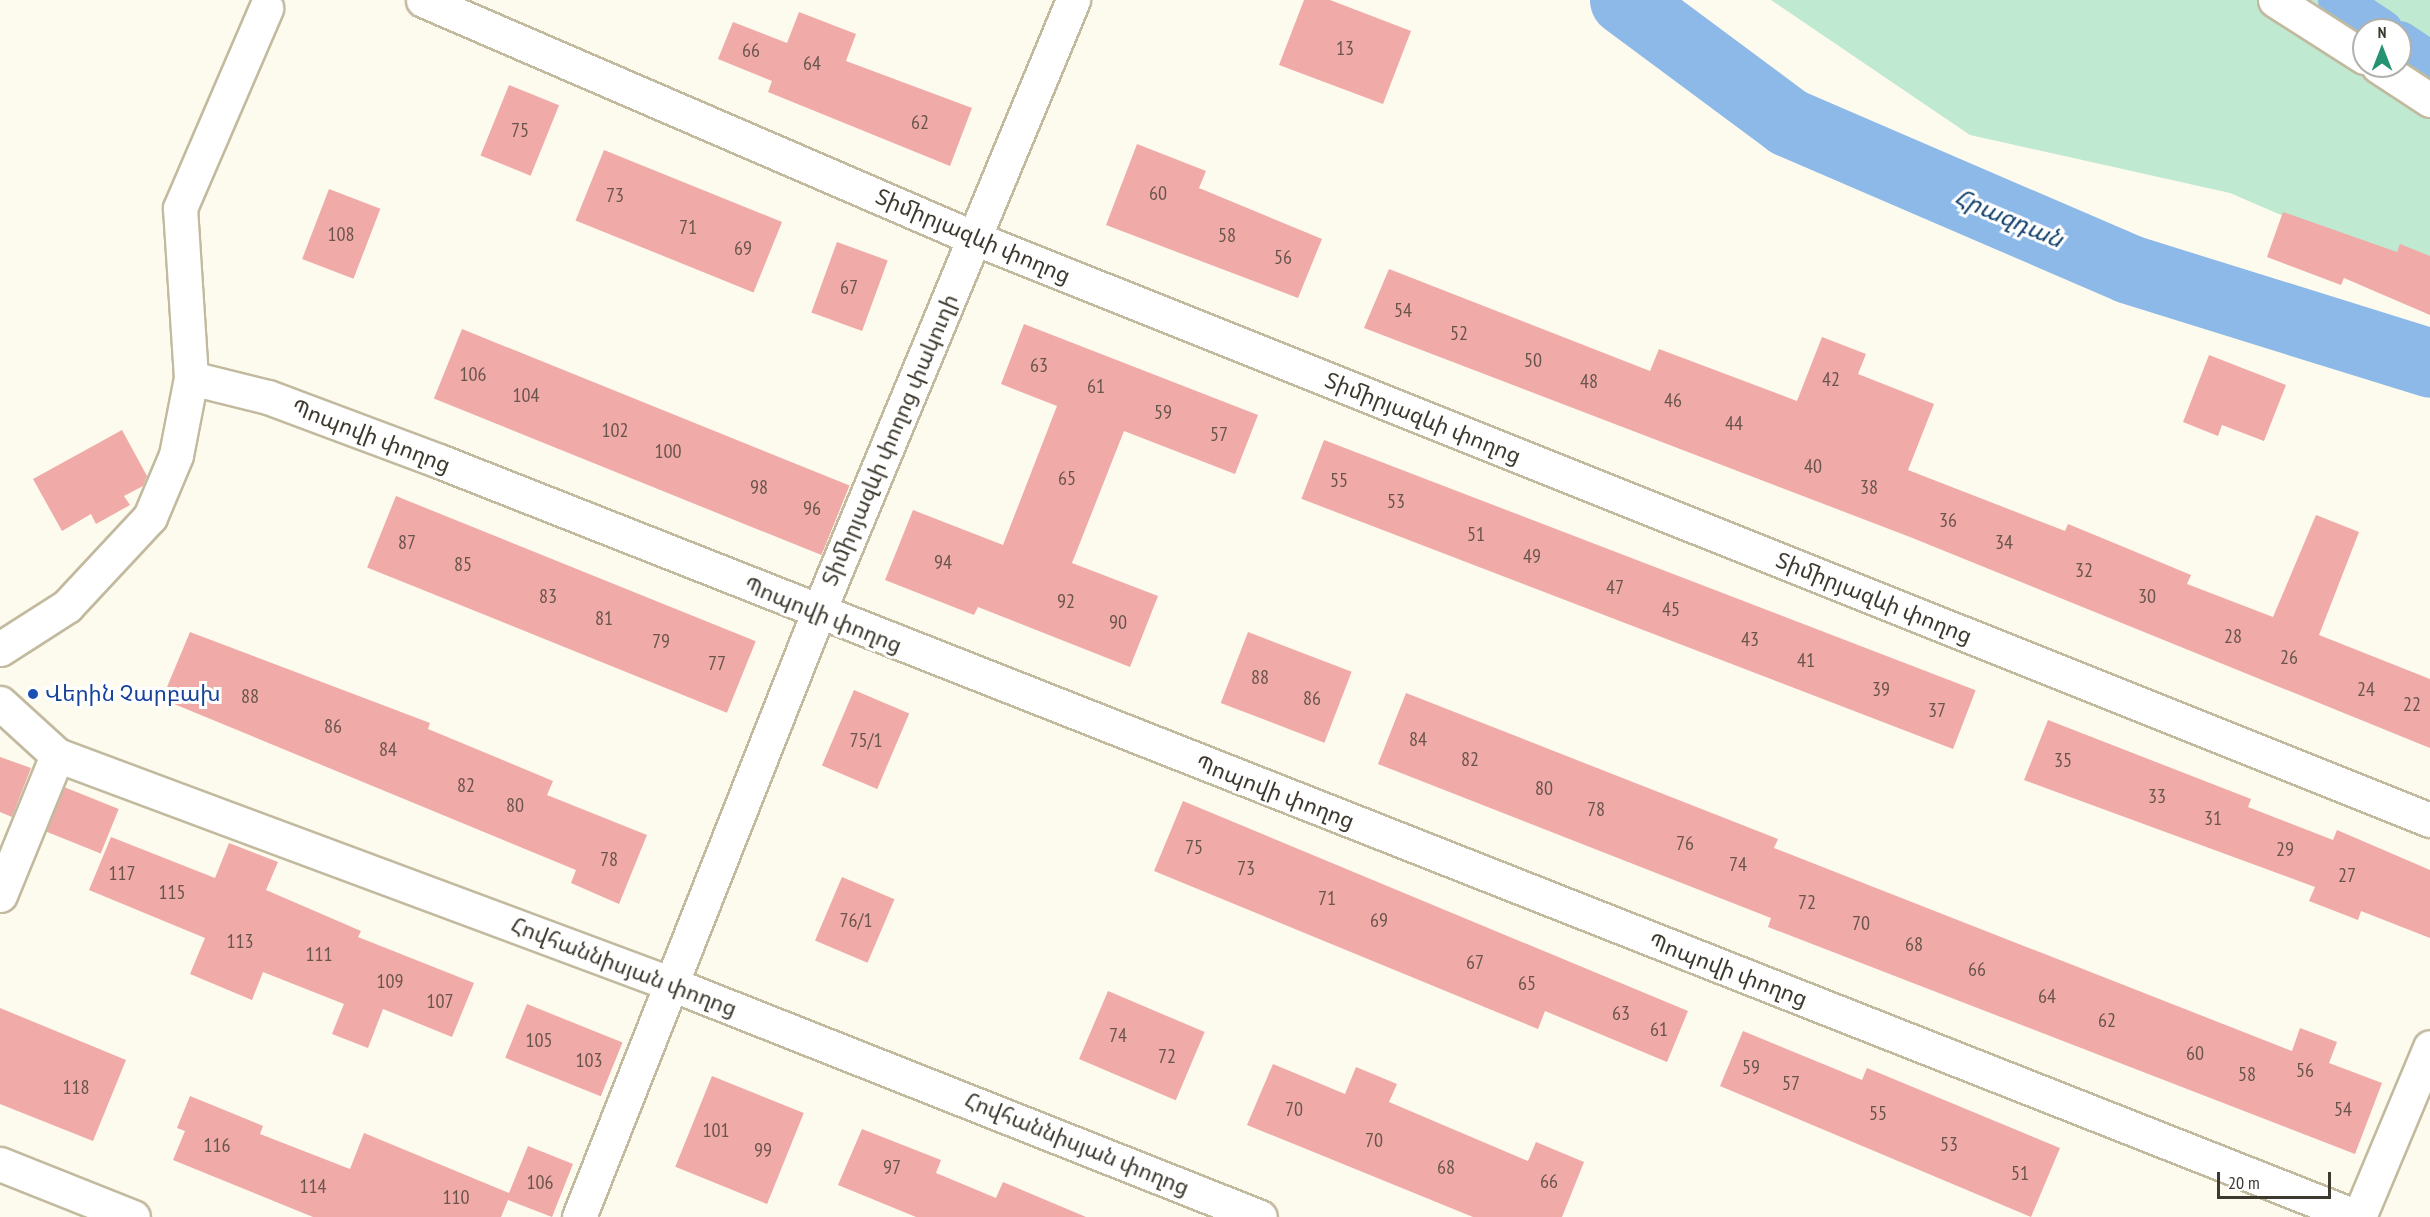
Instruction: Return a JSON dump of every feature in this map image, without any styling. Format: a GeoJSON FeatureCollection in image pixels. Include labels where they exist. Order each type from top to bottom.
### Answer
{"type":"FeatureCollection","features":[{"type":"Feature","properties":{"kind":"street","name":"Տիմիրյազևի փողոց"},"geometry":{"type":"LineString","coordinates":[[423,0],[974,238],[2430,820]]}},
{"type":"Feature","properties":{"kind":"street","name":"Տիմիրյազևի փողոց փակուղի"},"geometry":{"type":"LineString","coordinates":[[579,1217],[674,985],[818,613],[1072,0]]}},
{"type":"Feature","properties":{"kind":"street"},"geometry":{"type":"LineString","coordinates":[[2276,0],[2352,49]]}},
{"type":"Feature","properties":{"kind":"street"},"geometry":{"type":"LineString","coordinates":[[0,648],[67,606],[150,517],[176,455],[191,378],[180,208],[267,8]]}},
{"type":"Feature","properties":{"kind":"street"},"geometry":{"type":"LineString","coordinates":[[2396,78],[2430,100]]}},
{"type":"Feature","properties":{"kind":"street","name":"Պոպովի փողոց"},"geometry":{"type":"LineString","coordinates":[[191,378],[327,418],[2358,1217]]}},
{"type":"Feature","properties":{"kind":"street","name":"Հովհաննիսյան փողոց"},"geometry":{"type":"LineString","coordinates":[[0,703],[57,755],[674,985],[1260,1217]]}},
{"type":"Feature","properties":{"kind":"street"},"geometry":{"type":"LineString","coordinates":[[0,895],[57,755]]}},
{"type":"Feature","properties":{"kind":"street"},"geometry":{"type":"LineString","coordinates":[[2358,1217],[2430,1047]]}},
{"type":"Feature","properties":{"kind":"street"},"geometry":{"type":"LineString","coordinates":[[0,1164],[134,1217]]}},
{"type":"Feature","properties":{"kind":"green space"},"geometry":{"type":"Polygon","coordinates":[[[1771,0],[2430,0],[2430,279],[2230,193],[1970,135],[1771,0]]]}},
{"type":"Feature","properties":{"kind":"building"},"geometry":{"type":"Polygon","coordinates":[[[1304,0],[1330,0],[1411,31],[1383,104],[1279,65],[1304,0]]]}},
{"type":"Feature","properties":{"kind":"building"},"geometry":{"type":"Polygon","coordinates":[[[799,12],[856,34],[846,61],[972,108],[950,166],[768,92],[772,81],[718,59],[733,22],[787,43],[799,12]]]}},
{"type":"Feature","properties":{"kind":"building"},"geometry":{"type":"Polygon","coordinates":[[[509,85],[559,105],[531,176],[481,155],[509,85]]]}},
{"type":"Feature","properties":{"kind":"building"},"geometry":{"type":"Polygon","coordinates":[[[1137,144],[1206,171],[1199,188],[1322,239],[1298,298],[1106,225],[1137,144]]]}},
{"type":"Feature","properties":{"kind":"building"},"geometry":{"type":"Polygon","coordinates":[[[604,150],[782,222],[754,292],[576,220],[604,150]]]}},
{"type":"Feature","properties":{"kind":"building"},"geometry":{"type":"Polygon","coordinates":[[[329,189],[380,209],[353,279],[302,259],[329,189]]]}},
{"type":"Feature","properties":{"kind":"building"},"geometry":{"type":"Polygon","coordinates":[[[2283,212],[2397,252],[2400,244],[2430,256],[2430,315],[2344,278],[2341,285],[2267,257],[2283,212]]]}},
{"type":"Feature","properties":{"kind":"building"},"geometry":{"type":"Polygon","coordinates":[[[837,242],[888,260],[862,331],[811,312],[837,242]]]}},
{"type":"Feature","properties":{"kind":"building"},"geometry":{"type":"Polygon","coordinates":[[[1389,269],[1650,371],[1659,349],[1797,401],[1822,337],[1866,354],[1858,374],[1934,404],[1908,470],[2065,531],[2068,524],[2191,575],[2187,584],[2273,617],[2316,515],[2359,532],[2319,635],[2430,679],[2430,748],[1910,537],[1364,328],[1389,269]]]}},
{"type":"Feature","properties":{"kind":"building"},"geometry":{"type":"Polygon","coordinates":[[[1024,324],[1258,415],[1235,474],[1124,431],[1072,563],[1158,596],[1130,667],[978,607],[974,615],[885,580],[913,510],[1003,545],[1057,406],[1001,384],[1024,324]]]}},
{"type":"Feature","properties":{"kind":"building"},"geometry":{"type":"Polygon","coordinates":[[[462,329],[850,486],[821,555],[434,399],[462,329]]]}},
{"type":"Feature","properties":{"kind":"building"},"geometry":{"type":"Polygon","coordinates":[[[2209,355],[2286,385],[2264,441],[2222,425],[2218,436],[2183,422],[2209,355]]]}},
{"type":"Feature","properties":{"kind":"building"},"geometry":{"type":"Polygon","coordinates":[[[122,430],[147,476],[143,486],[124,496],[130,505],[96,524],[91,514],[62,531],[33,479],[122,430]]]}},
{"type":"Feature","properties":{"kind":"building"},"geometry":{"type":"Polygon","coordinates":[[[1324,440],[1976,690],[1953,749],[1301,499],[1324,440]]]}},
{"type":"Feature","properties":{"kind":"building"},"geometry":{"type":"Polygon","coordinates":[[[396,496],[756,641],[727,713],[367,567],[396,496]]]}},
{"type":"Feature","properties":{"kind":"building"},"geometry":{"type":"Polygon","coordinates":[[[190,632],[430,723],[428,729],[553,781],[547,795],[647,835],[619,904],[571,883],[576,870],[162,699],[190,632]]]}},
{"type":"Feature","properties":{"kind":"building"},"geometry":{"type":"Polygon","coordinates":[[[1248,632],[1352,672],[1324,743],[1221,703],[1248,632]]]}},
{"type":"Feature","properties":{"kind":"building"},"geometry":{"type":"Polygon","coordinates":[[[854,690],[909,713],[877,789],[822,765],[854,690]]]}},
{"type":"Feature","properties":{"kind":"building"},"geometry":{"type":"Polygon","coordinates":[[[1406,693],[1778,839],[1774,848],[2292,1051],[2300,1028],[2337,1042],[2329,1063],[2382,1083],[2355,1154],[1768,927],[1771,918],[1378,764],[1406,693]]]}},
{"type":"Feature","properties":{"kind":"building"},"geometry":{"type":"Polygon","coordinates":[[[2048,720],[2251,799],[2248,807],[2333,840],[2337,830],[2430,870],[2430,938],[2361,911],[2358,920],[2309,901],[2315,887],[2024,780],[2048,720]]]}},
{"type":"Feature","properties":{"kind":"building"},"geometry":{"type":"Polygon","coordinates":[[[0,757],[31,768],[12,817],[0,812],[0,757]]]}},
{"type":"Feature","properties":{"kind":"building"},"geometry":{"type":"Polygon","coordinates":[[[64,787],[119,809],[101,854],[46,832],[64,787]]]}},
{"type":"Feature","properties":{"kind":"building"},"geometry":{"type":"Polygon","coordinates":[[[1183,801],[1688,1011],[1667,1062],[1545,1011],[1538,1029],[1154,871],[1183,801]]]}},
{"type":"Feature","properties":{"kind":"building"},"geometry":{"type":"Polygon","coordinates":[[[111,837],[215,878],[229,843],[278,862],[266,890],[361,931],[358,937],[474,983],[452,1037],[383,1009],[368,1048],[332,1034],[344,1004],[263,972],[252,1000],[190,974],[205,938],[89,890],[111,837]]]}},
{"type":"Feature","properties":{"kind":"building"},"geometry":{"type":"Polygon","coordinates":[[[842,877],[894,899],[868,963],[815,941],[842,877]]]}},
{"type":"Feature","properties":{"kind":"building"},"geometry":{"type":"Polygon","coordinates":[[[1108,991],[1205,1032],[1176,1100],[1079,1059],[1108,991]]]}},
{"type":"Feature","properties":{"kind":"building"},"geometry":{"type":"Polygon","coordinates":[[[527,1004],[622,1043],[601,1096],[505,1058],[527,1004]]]}},
{"type":"Feature","properties":{"kind":"building"},"geometry":{"type":"Polygon","coordinates":[[[0,1008],[126,1060],[93,1141],[0,1104],[0,1008]]]}},
{"type":"Feature","properties":{"kind":"building"},"geometry":{"type":"Polygon","coordinates":[[[1743,1031],[1862,1080],[1867,1068],[2060,1148],[2031,1217],[1720,1086],[1743,1031]]]}},
{"type":"Feature","properties":{"kind":"building"},"geometry":{"type":"Polygon","coordinates":[[[1273,1064],[1345,1094],[1356,1067],[1397,1084],[1389,1102],[1528,1161],[1536,1142],[1584,1162],[1562,1217],[1473,1217],[1247,1125],[1273,1064]]]}},
{"type":"Feature","properties":{"kind":"building"},"geometry":{"type":"Polygon","coordinates":[[[712,1076],[804,1113],[767,1204],[675,1167],[712,1076]]]}},
{"type":"Feature","properties":{"kind":"building"},"geometry":{"type":"Polygon","coordinates":[[[190,1096],[263,1126],[260,1134],[350,1169],[364,1133],[509,1193],[528,1146],[573,1164],[552,1217],[508,1200],[501,1217],[313,1217],[173,1160],[185,1131],[177,1128],[190,1096]]]}},
{"type":"Feature","properties":{"kind":"building"},"geometry":{"type":"Polygon","coordinates":[[[862,1129],[941,1160],[936,1173],[996,1198],[1003,1182],[1086,1217],[916,1217],[838,1185],[862,1129]]]}},
{"type":"Feature","properties":{"kind":"waterway","name":"Հրազդան"},"geometry":{"type":"LineString","coordinates":[[1624,0],[1788,122],[2129,269],[2430,363]]}},
{"type":"Feature","properties":{"kind":"waterway"},"geometry":{"type":"LineString","coordinates":[[2338,0],[2365,18]]}},
{"type":"Feature","properties":{"kind":"waterway"},"geometry":{"type":"LineString","coordinates":[[2412,49],[2430,61]]}},
{"type":"Feature","properties":{"kind":"place","name":"Վերին Չարբախ"},"geometry":{"type":"Point","coordinates":[33,694]}}]}
